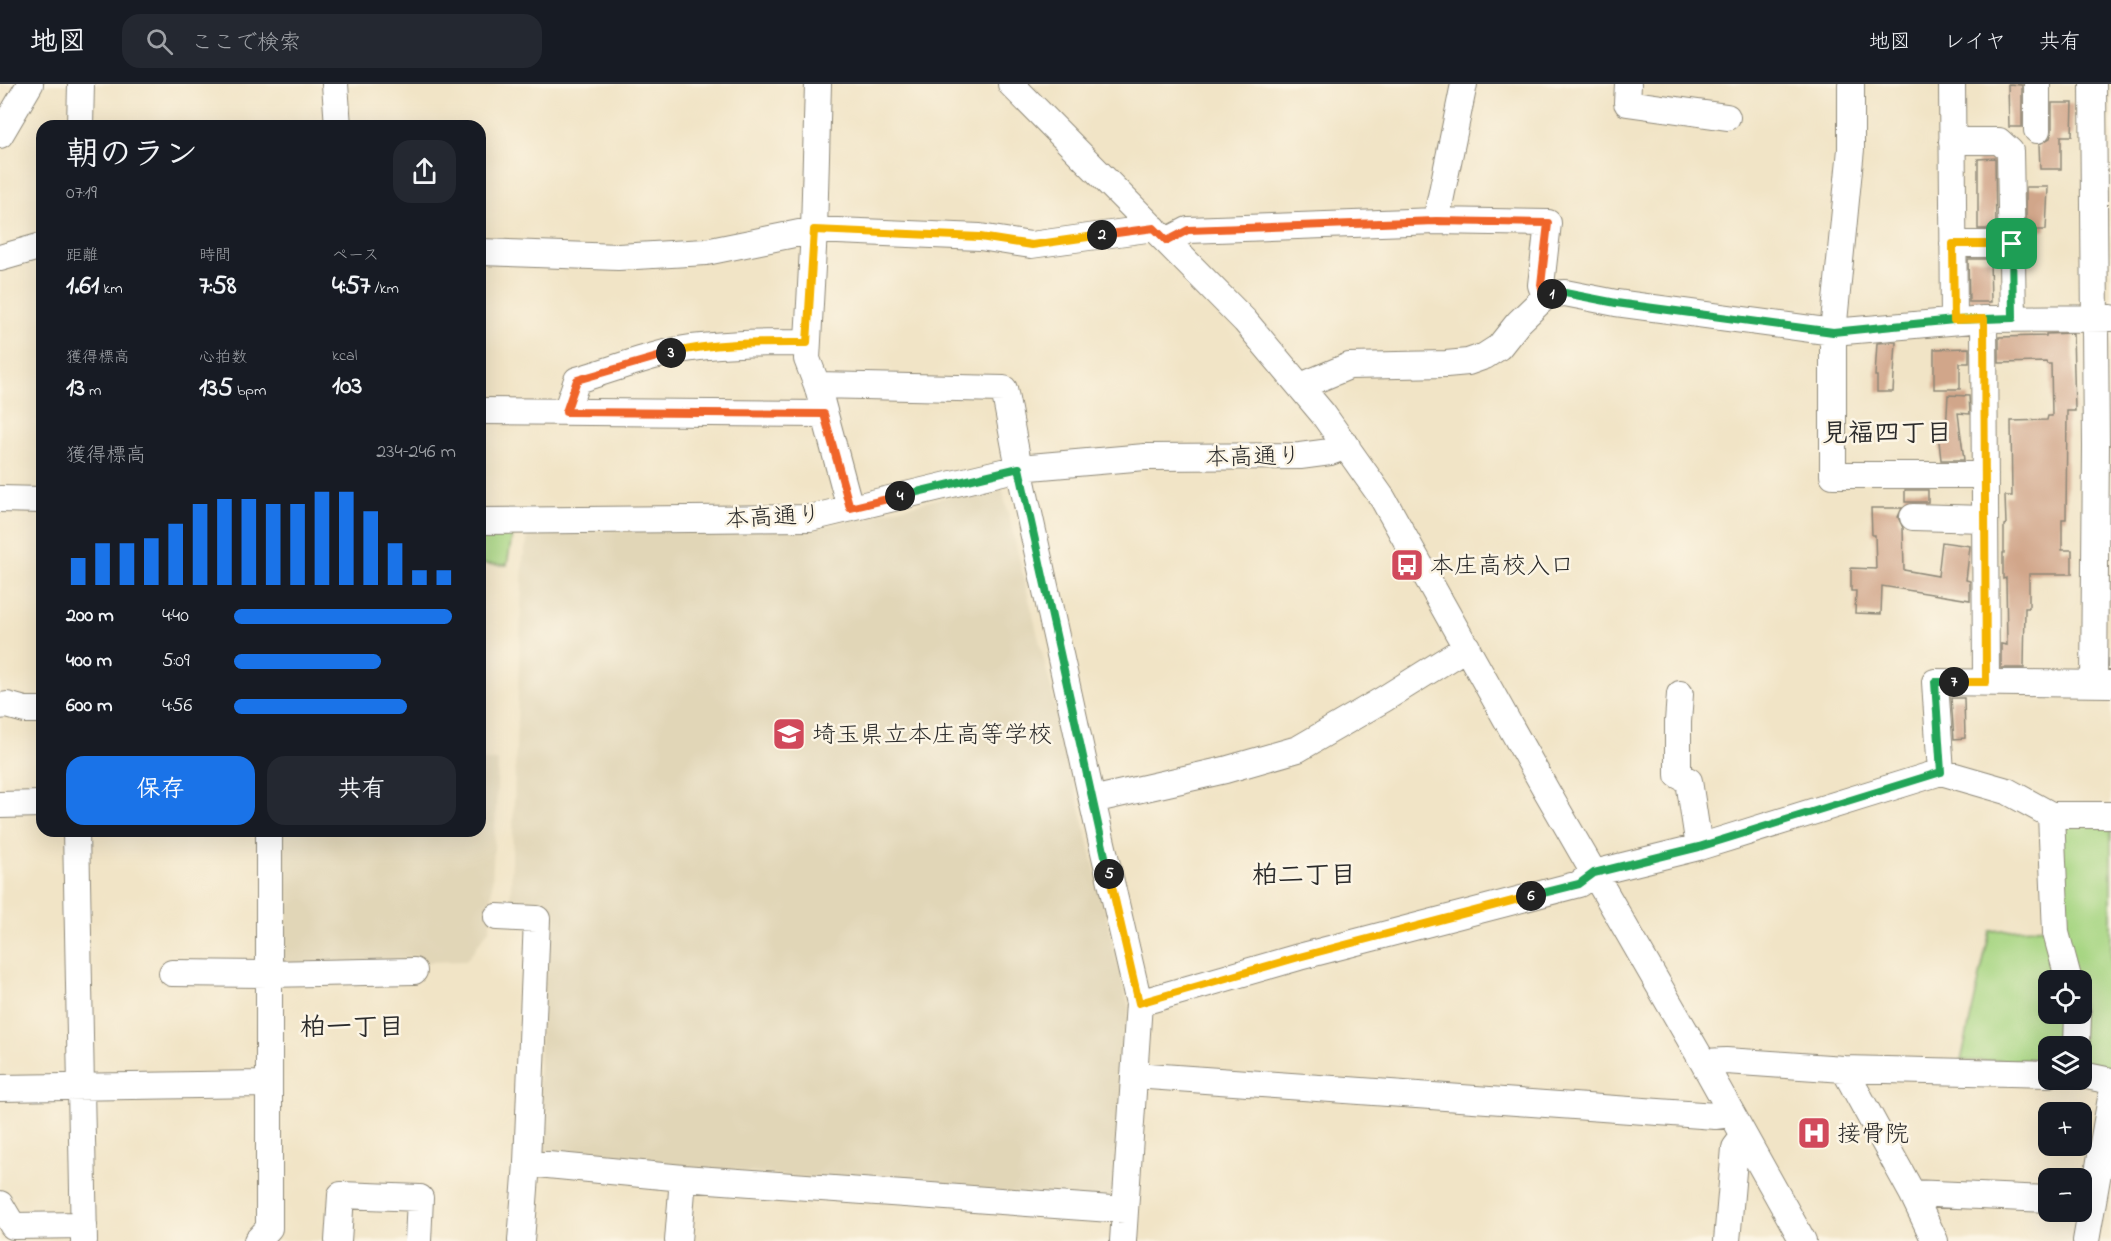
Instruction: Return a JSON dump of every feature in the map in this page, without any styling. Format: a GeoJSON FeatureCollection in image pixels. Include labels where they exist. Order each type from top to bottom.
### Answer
{"type":"FeatureCollection","features":[{"type":"Feature","properties":{"kind":"street"},"geometry":{"type":"LineString","coordinates":[[0,135],[30,84]]}},
{"type":"Feature","properties":{"kind":"street"},"geometry":{"type":"LineString","coordinates":[[80,120],[81,84]]}},
{"type":"Feature","properties":{"kind":"street"},"geometry":{"type":"LineString","coordinates":[[335,84],[338,120]]}},
{"type":"Feature","properties":{"kind":"street"},"geometry":{"type":"LineString","coordinates":[[818,84],[814,230],[807,358],[817,385],[850,508]]}},
{"type":"Feature","properties":{"kind":"street"},"geometry":{"type":"LineString","coordinates":[[1011,84],[1245,321],[1301,386],[1347,446],[1383,499],[1803,1241]]}},
{"type":"Feature","properties":{"kind":"street"},"geometry":{"type":"LineString","coordinates":[[1436,221],[1464,84]]}},
{"type":"Feature","properties":{"kind":"street"},"geometry":{"type":"LineString","coordinates":[[1628,84],[1627,103],[1727,117]]}},
{"type":"Feature","properties":{"kind":"street"},"geometry":{"type":"LineString","coordinates":[[1851,84],[1851,149],[1833,332],[1833,475],[1985,475]]}},
{"type":"Feature","properties":{"kind":"street"},"geometry":{"type":"LineString","coordinates":[[1952,84],[1954,320]]}},
{"type":"Feature","properties":{"kind":"street"},"geometry":{"type":"LineString","coordinates":[[2037,84],[2037,130]]}},
{"type":"Feature","properties":{"kind":"street"},"geometry":{"type":"LineString","coordinates":[[1941,772],[1935,682],[2102,684],[2103,317],[2093,84]]}},
{"type":"Feature","properties":{"kind":"street"},"geometry":{"type":"LineString","coordinates":[[1952,141],[1999,141],[2010,151],[2013,318]]}},
{"type":"Feature","properties":{"kind":"street"},"geometry":{"type":"LineString","coordinates":[[486,252],[618,257],[706,252],[814,230],[980,237],[1032,245],[1161,235],[1188,230],[1436,221],[1548,223],[1541,285],[1545,297]]}},
{"type":"Feature","properties":{"kind":"street"},"geometry":{"type":"LineString","coordinates":[[1953,244],[2012,244]]}},
{"type":"Feature","properties":{"kind":"street"},"geometry":{"type":"LineString","coordinates":[[0,258],[36,248]]}},
{"type":"Feature","properties":{"kind":"street"},"geometry":{"type":"LineString","coordinates":[[1301,386],[1349,366],[1468,362],[1485,356],[1499,347],[1518,323],[1545,297],[1565,293],[1616,303],[1833,332],[1954,320],[2103,317]]}},
{"type":"Feature","properties":{"kind":"street"},"geometry":{"type":"LineString","coordinates":[[1984,319],[1986,682]]}},
{"type":"Feature","properties":{"kind":"street"},"geometry":{"type":"LineString","coordinates":[[566,412],[577,380],[650,358],[690,348],[807,343]]}},
{"type":"Feature","properties":{"kind":"street"},"geometry":{"type":"LineString","coordinates":[[817,385],[1004,389],[1019,468],[1092,801],[1139,1003],[1123,1241]]}},
{"type":"Feature","properties":{"kind":"street"},"geometry":{"type":"LineString","coordinates":[[486,411],[824,414]]}},
{"type":"Feature","properties":{"kind":"street","name":"本高通り"},"geometry":{"type":"LineString","coordinates":[[486,520],[810,518],[1019,468],[1145,457],[1300,456],[1330,452],[1347,446]]}},
{"type":"Feature","properties":{"kind":"street"},"geometry":{"type":"LineString","coordinates":[[0,499],[36,500]]}},
{"type":"Feature","properties":{"kind":"street"},"geometry":{"type":"LineString","coordinates":[[1913,517],[1985,519]]}},
{"type":"Feature","properties":{"kind":"street"},"geometry":{"type":"LineString","coordinates":[[1092,801],[1225,770],[1298,749],[1467,647]]}},
{"type":"Feature","properties":{"kind":"street"},"geometry":{"type":"LineString","coordinates":[[1680,694],[1678,775],[1689,781],[1699,847]]}},
{"type":"Feature","properties":{"kind":"street"},"geometry":{"type":"LineString","coordinates":[[0,706],[36,710]]}},
{"type":"Feature","properties":{"kind":"street"},"geometry":{"type":"LineString","coordinates":[[1139,1003],[1299,957],[1579,884],[1594,873],[1699,847],[1941,772],[2007,791],[2051,815],[2111,815]]}},
{"type":"Feature","properties":{"kind":"street"},"geometry":{"type":"LineString","coordinates":[[0,805],[36,804]]}},
{"type":"Feature","properties":{"kind":"street"},"geometry":{"type":"LineString","coordinates":[[2051,815],[2056,933],[2066,970]]}},
{"type":"Feature","properties":{"kind":"street"},"geometry":{"type":"LineString","coordinates":[[0,1204],[13,1226],[84,1233],[76,837]]}},
{"type":"Feature","properties":{"kind":"street"},"geometry":{"type":"LineString","coordinates":[[257,1241],[269,1228],[269,837]]}},
{"type":"Feature","properties":{"kind":"street"},"geometry":{"type":"LineString","coordinates":[[497,917],[537,919],[527,1163],[521,1241]]}},
{"type":"Feature","properties":{"kind":"street"},"geometry":{"type":"LineString","coordinates":[[172,973],[414,971]]}},
{"type":"Feature","properties":{"kind":"street"},"geometry":{"type":"LineString","coordinates":[[1703,1062],[1726,1061],[1844,1069],[2038,1074]]}},
{"type":"Feature","properties":{"kind":"street"},"geometry":{"type":"LineString","coordinates":[[1844,1069],[1912,1193],[1935,1241]]}},
{"type":"Feature","properties":{"kind":"street"},"geometry":{"type":"LineString","coordinates":[[1134,1075],[1715,1116],[1731,1114]]}},
{"type":"Feature","properties":{"kind":"street"},"geometry":{"type":"LineString","coordinates":[[2092,1077],[2111,1081]]}},
{"type":"Feature","properties":{"kind":"street"},"geometry":{"type":"LineString","coordinates":[[0,1088],[269,1084]]}},
{"type":"Feature","properties":{"kind":"street"},"geometry":{"type":"LineString","coordinates":[[2092,1180],[2111,1098]]}},
{"type":"Feature","properties":{"kind":"street"},"geometry":{"type":"LineString","coordinates":[[1727,1241],[1735,1148],[1744,1136]]}},
{"type":"Feature","properties":{"kind":"street"},"geometry":{"type":"LineString","coordinates":[[527,1163],[683,1178],[1125,1210]]}},
{"type":"Feature","properties":{"kind":"street"},"geometry":{"type":"LineString","coordinates":[[678,1241],[683,1178]]}},
{"type":"Feature","properties":{"kind":"street"},"geometry":{"type":"LineString","coordinates":[[1912,1193],[2038,1199]]}},
{"type":"Feature","properties":{"kind":"street"},"geometry":{"type":"LineString","coordinates":[[338,1241],[341,1195],[420,1198],[418,1241]]}},
{"type":"Feature","properties":{"kind":"street"},"geometry":{"type":"LineString","coordinates":[[2086,1222],[2086,1241]]}},
{"type":"Feature","properties":{"kind":"shaded area","name":"埼玉県立本庄高等学校"},"geometry":{"type":"Polygon","coordinates":[[[1001,484],[1129,1008],[1115,1195],[1107,1201],[538,1157],[542,912],[510,911],[523,557],[530,530],[812,529],[1001,484]]]}},
{"type":"Feature","properties":{"kind":"shaded area"},"geometry":{"type":"Polygon","coordinates":[[[486,761],[498,761],[490,928],[466,961],[276,966],[276,837],[486,837],[486,761]]]}},
{"type":"Feature","properties":{"kind":"green space"},"geometry":{"type":"Polygon","coordinates":[[[486,531],[513,531],[507,565],[486,564],[486,531]]]}},
{"type":"Feature","properties":{"kind":"green space"},"geometry":{"type":"Polygon","coordinates":[[[2111,822],[2111,1069],[2092,1066],[2092,1036],[2038,1036],[2038,1060],[1961,1061],[1990,931],[2049,927],[2056,827],[2111,822]]]}},
{"type":"Feature","properties":{"kind":"building"},"geometry":{"type":"Polygon","coordinates":[[[2008,84],[2022,85],[2022,127],[2009,127],[2008,84]]]}},
{"type":"Feature","properties":{"kind":"building"},"geometry":{"type":"Polygon","coordinates":[[[2052,103],[2073,103],[2072,136],[2061,136],[2061,169],[2040,169],[2039,144],[2050,138],[2052,103]]]}},
{"type":"Feature","properties":{"kind":"building"},"geometry":{"type":"Polygon","coordinates":[[[1995,158],[1996,229],[1978,229],[1978,159],[1995,158]]]}},
{"type":"Feature","properties":{"kind":"building"},"geometry":{"type":"Polygon","coordinates":[[[2026,187],[2048,187],[2046,230],[2026,230],[2026,187]]]}},
{"type":"Feature","properties":{"kind":"building"},"geometry":{"type":"Polygon","coordinates":[[[1968,259],[1990,259],[1991,302],[1969,302],[1968,259]]]}},
{"type":"Feature","properties":{"kind":"building"},"geometry":{"type":"Polygon","coordinates":[[[2073,333],[2075,411],[2067,411],[2066,519],[2062,519],[2062,550],[2072,550],[2072,574],[2029,574],[2029,608],[2025,608],[2024,668],[2001,668],[2001,644],[2007,645],[2006,578],[2003,579],[2003,553],[2004,525],[2006,524],[2005,496],[2012,496],[2011,421],[2047,420],[2048,416],[2052,416],[2051,364],[2046,362],[1999,363],[1999,337],[2073,333]]]}},
{"type":"Feature","properties":{"kind":"building"},"geometry":{"type":"Polygon","coordinates":[[[1896,342],[1893,392],[1877,392],[1877,376],[1875,376],[1877,343],[1896,342]]]}},
{"type":"Feature","properties":{"kind":"building"},"geometry":{"type":"Polygon","coordinates":[[[1969,348],[1969,363],[1960,363],[1960,389],[1934,389],[1934,349],[1969,348]]]}},
{"type":"Feature","properties":{"kind":"building"},"geometry":{"type":"Polygon","coordinates":[[[1948,395],[1969,396],[1970,414],[1958,413],[1964,460],[1941,460],[1938,432],[1946,431],[1948,395]]]}},
{"type":"Feature","properties":{"kind":"building"},"geometry":{"type":"Polygon","coordinates":[[[1905,490],[1928,490],[1928,502],[1905,502],[1905,490]]]}},
{"type":"Feature","properties":{"kind":"building"},"geometry":{"type":"Polygon","coordinates":[[[1871,508],[1902,508],[1898,517],[1903,528],[1904,570],[1938,576],[1942,542],[1970,546],[1966,580],[1970,581],[1970,600],[1882,586],[1881,614],[1855,613],[1856,591],[1851,591],[1851,568],[1876,569],[1871,508]]]}},
{"type":"Feature","properties":{"kind":"building"},"geometry":{"type":"Polygon","coordinates":[[[1951,698],[1964,698],[1965,738],[1954,739],[1951,698]]]}},
{"type":"Feature","properties":{"kind":"place","name":"本庄高校入口"},"geometry":{"type":"Point","coordinates":[1407,565]}},
{"type":"Feature","properties":{"kind":"place","name":"埼玉県立本庄高等学校"},"geometry":{"type":"Point","coordinates":[789,734]}},
{"type":"Feature","properties":{"kind":"place","name":"接骨院"},"geometry":{"type":"Point","coordinates":[1814,1133]}},
{"type":"Feature","properties":{"kind":"district","name":"見福四丁目"},"geometry":{"type":"Point","coordinates":[1887,432]}},
{"type":"Feature","properties":{"kind":"district","name":"柏二丁目"},"geometry":{"type":"Point","coordinates":[1304,874]}},
{"type":"Feature","properties":{"kind":"district","name":"柏一丁目"},"geometry":{"type":"Point","coordinates":[352,1026]}},
{"type":"Feature","properties":{"kind":"route"},"geometry":{"type":"LineString","coordinates":[[2012,244],[1953,244],[1954,320],[1984,319],[1986,682],[1935,682],[1941,772],[1699,847],[1594,873],[1579,884],[1299,957],[1139,1003],[1019,468],[850,508],[824,414],[566,412],[577,380],[650,358],[690,348],[807,343],[814,230],[980,237],[1032,245],[1154,228],[1167,241],[1188,230],[1436,221],[1548,223],[1541,285],[1545,297],[1565,293],[1616,303],[1833,332],[1954,320],[2013,318],[2012,244]]}}]}
